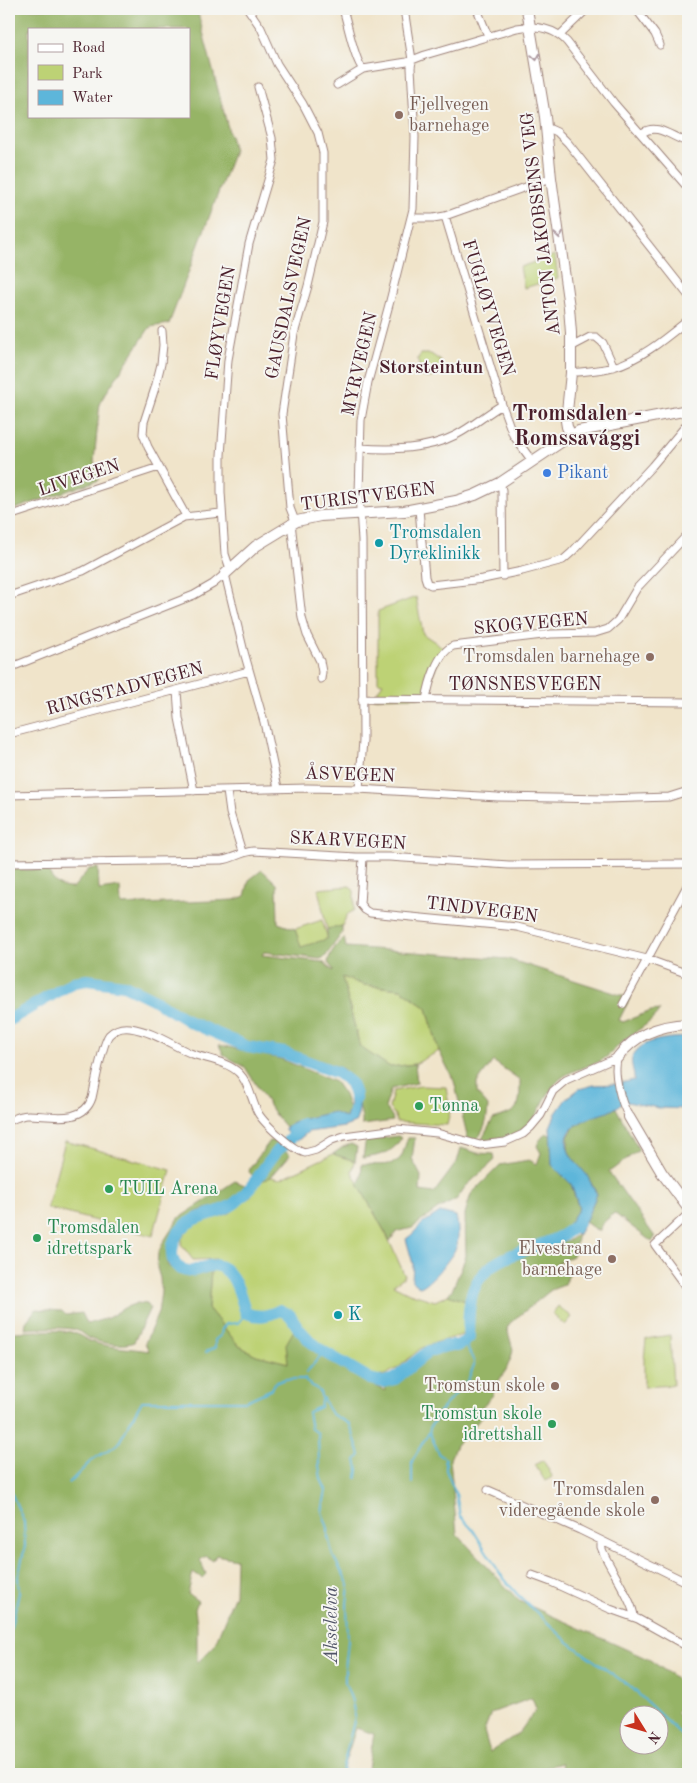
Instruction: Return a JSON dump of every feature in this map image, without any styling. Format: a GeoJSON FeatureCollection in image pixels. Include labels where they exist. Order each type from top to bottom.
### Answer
{"type":"FeatureCollection","features":[{"type":"Feature","properties":{"kind":"street","name":"GAUSDALSVEGEN"},"geometry":{"type":"LineString","coordinates":[[248,9],[262,28],[277,64],[303,104],[318,133],[323,153],[323,222],[308,286],[294,334],[282,414],[302,618],[307,635],[320,661],[323,675],[321,679]]}},
{"type":"Feature","properties":{"kind":"street"},"geometry":{"type":"LineString","coordinates":[[343,9],[356,57],[363,69]]}},
{"type":"Feature","properties":{"kind":"street","name":"MYRVEGEN"},"geometry":{"type":"LineString","coordinates":[[360,789],[363,741],[362,540],[360,514],[362,413],[366,388],[411,218],[414,185],[415,137],[412,60],[404,9]]}},
{"type":"Feature","properties":{"kind":"street"},"geometry":{"type":"LineString","coordinates":[[477,9],[488,36]]}},
{"type":"Feature","properties":{"kind":"street","name":"ANTON JAKOBSENS VEG"},"geometry":{"type":"LineString","coordinates":[[527,9],[546,127],[568,301],[571,373],[566,421],[571,435]]}},
{"type":"Feature","properties":{"kind":"street"},"geometry":{"type":"LineString","coordinates":[[560,35],[587,9]]}},
{"type":"Feature","properties":{"kind":"street"},"geometry":{"type":"LineString","coordinates":[[636,9],[655,34],[660,45]]}},
{"type":"Feature","properties":{"kind":"street"},"geometry":{"type":"LineString","coordinates":[[337,85],[363,69],[412,60],[517,28],[547,29],[560,35],[573,49],[614,103],[688,188]]}},
{"type":"Feature","properties":{"kind":"street","name":"FLØYVEGEN"},"geometry":{"type":"LineString","coordinates":[[258,87],[272,138],[274,160],[249,244],[228,360],[221,455],[221,513],[228,571],[249,671],[264,722],[278,788]]}},
{"type":"Feature","properties":{"kind":"street"},"geometry":{"type":"LineString","coordinates":[[546,127],[557,131],[688,294]]}},
{"type":"Feature","properties":{"kind":"street"},"geometry":{"type":"LineString","coordinates":[[642,133],[649,129],[656,129],[688,142]]}},
{"type":"Feature","properties":{"kind":"street"},"geometry":{"type":"LineString","coordinates":[[411,218],[445,216],[551,178]]}},
{"type":"Feature","properties":{"kind":"street","name":"FUGLØYVEGEN"},"geometry":{"type":"LineString","coordinates":[[445,216],[502,405],[512,433],[532,461]]}},
{"type":"Feature","properties":{"kind":"street"},"geometry":{"type":"LineString","coordinates":[[571,373],[614,367],[651,348],[688,320]]}},
{"type":"Feature","properties":{"kind":"street"},"geometry":{"type":"LineString","coordinates":[[162,331],[161,364],[142,428],[144,439],[186,516]]}},
{"type":"Feature","properties":{"kind":"street"},"geometry":{"type":"LineString","coordinates":[[571,347],[590,337],[596,337],[606,348],[614,367]]}},
{"type":"Feature","properties":{"kind":"street"},"geometry":{"type":"LineString","coordinates":[[360,448],[406,449],[443,440],[458,434],[502,405]]}},
{"type":"Feature","properties":{"kind":"street","name":"TURISTVEGEN"},"geometry":{"type":"LineString","coordinates":[[9,668],[194,595],[213,584],[256,546],[293,522],[320,516],[419,509],[462,499],[500,483],[571,435],[581,431],[688,410]]}},
{"type":"Feature","properties":{"kind":"street"},"geometry":{"type":"LineString","coordinates":[[419,509],[424,571],[428,584],[436,586],[503,576],[540,567],[566,558],[644,475],[688,423]]}},
{"type":"Feature","properties":{"kind":"street","name":"LIVEGEN"},"geometry":{"type":"LineString","coordinates":[[9,516],[159,467]]}},
{"type":"Feature","properties":{"kind":"street"},"geometry":{"type":"LineString","coordinates":[[500,483],[502,490],[503,576]]}},
{"type":"Feature","properties":{"kind":"street"},"geometry":{"type":"LineString","coordinates":[[9,596],[83,571],[186,516],[221,513]]}},
{"type":"Feature","properties":{"kind":"street","name":"SKOGVEGEN"},"geometry":{"type":"LineString","coordinates":[[426,700],[429,685],[441,657],[444,651],[453,646],[551,634],[595,633],[608,629],[618,620],[637,588],[688,534]]}},
{"type":"Feature","properties":{"kind":"street","name":"RINGSTADVEGEN"},"geometry":{"type":"LineString","coordinates":[[9,734],[249,671]]}},
{"type":"Feature","properties":{"kind":"street"},"geometry":{"type":"LineString","coordinates":[[177,691],[179,718],[194,791]]}},
{"type":"Feature","properties":{"kind":"street","name":"TØNSNESVEGEN"},"geometry":{"type":"LineString","coordinates":[[362,699],[688,702]]}},
{"type":"Feature","properties":{"kind":"street","name":"ÅSVEGEN"},"geometry":{"type":"LineString","coordinates":[[9,795],[227,791],[278,788],[360,789],[458,796],[549,799],[669,797],[688,791]]}},
{"type":"Feature","properties":{"kind":"street"},"geometry":{"type":"LineString","coordinates":[[227,791],[230,813],[242,852]]}},
{"type":"Feature","properties":{"kind":"street","name":"SKARVEGEN"},"geometry":{"type":"LineString","coordinates":[[9,863],[222,860],[229,859],[242,852],[257,851],[502,864],[688,864]]}},
{"type":"Feature","properties":{"kind":"street","name":"TINDVEGEN"},"geometry":{"type":"LineString","coordinates":[[362,858],[360,904],[365,910],[370,912],[508,925],[647,959]]}},
{"type":"Feature","properties":{"kind":"street"},"geometry":{"type":"LineString","coordinates":[[623,1004],[688,884]]}},
{"type":"Feature","properties":{"kind":"street"},"geometry":{"type":"LineString","coordinates":[[647,959],[688,974]]}},
{"type":"Feature","properties":{"kind":"street"},"geometry":{"type":"LineString","coordinates":[[9,1121],[18,1116],[63,1116],[77,1115],[83,1112],[91,1102],[108,1036],[122,1028],[130,1028],[160,1038],[238,1072],[247,1086],[260,1117],[303,1153],[308,1153],[332,1140],[344,1136],[397,1129],[437,1133],[480,1145],[506,1142],[523,1134],[531,1127],[541,1115],[554,1092],[566,1080],[618,1057],[634,1041],[650,1031],[668,1026],[688,1024]]}},
{"type":"Feature","properties":{"kind":"street"},"geometry":{"type":"LineString","coordinates":[[618,1057],[615,1067],[629,1117],[662,1173],[688,1208]]}},
{"type":"Feature","properties":{"kind":"street"},"geometry":{"type":"LineString","coordinates":[[688,1214],[655,1245],[688,1290]]}},
{"type":"Feature","properties":{"kind":"street"},"geometry":{"type":"LineString","coordinates":[[488,1490],[602,1541],[688,1583]]}},
{"type":"Feature","properties":{"kind":"street"},"geometry":{"type":"LineString","coordinates":[[602,1541],[601,1547],[632,1607],[634,1617]]}},
{"type":"Feature","properties":{"kind":"street"},"geometry":{"type":"LineString","coordinates":[[532,1576],[552,1582],[610,1609],[634,1617],[688,1646]]}},
{"type":"Feature","properties":{"kind":"green space"},"geometry":{"type":"Polygon","coordinates":[[[9,9],[197,9],[234,151],[169,324],[150,327],[100,402],[94,461],[99,480],[9,511],[9,9]]]}},
{"type":"Feature","properties":{"kind":"green space"},"geometry":{"type":"Polygon","coordinates":[[[555,255],[558,278],[524,288],[520,267],[555,255]]]}},
{"type":"Feature","properties":{"kind":"green space"},"geometry":{"type":"Polygon","coordinates":[[[421,354],[431,354],[441,361],[440,369],[435,376],[428,378],[420,375],[418,358],[421,354]]]}},
{"type":"Feature","properties":{"kind":"green space"},"geometry":{"type":"Polygon","coordinates":[[[416,597],[423,634],[444,648],[423,697],[373,698],[383,683],[378,682],[378,611],[416,597]]]}},
{"type":"Feature","properties":{"kind":"green space"},"geometry":{"type":"Polygon","coordinates":[[[98,868],[99,890],[120,887],[121,905],[234,900],[245,896],[249,880],[262,870],[277,884],[278,923],[295,929],[301,947],[327,939],[327,929],[342,926],[342,933],[325,957],[320,959],[264,952],[262,955],[323,962],[333,971],[328,963],[330,956],[344,938],[346,947],[508,959],[630,998],[619,1020],[623,1022],[651,1011],[660,1010],[657,1015],[605,1058],[560,1079],[550,1091],[528,1126],[522,1131],[502,1139],[481,1141],[493,1119],[513,1111],[519,1103],[520,1097],[520,1080],[493,1061],[477,1083],[477,1093],[488,1106],[486,1122],[483,1131],[477,1139],[473,1143],[469,1143],[454,1081],[439,1051],[427,1008],[401,989],[364,985],[342,977],[360,1047],[390,1067],[415,1064],[417,1083],[391,1089],[385,1108],[392,1116],[393,1121],[362,1125],[354,1082],[343,1069],[285,1048],[251,1043],[191,1019],[124,985],[86,980],[73,982],[9,1019],[9,869],[47,870],[57,884],[73,888],[89,869],[98,868]]]}},
{"type":"Feature","properties":{"kind":"green space"},"geometry":{"type":"Polygon","coordinates":[[[350,886],[354,891],[354,910],[347,915],[342,926],[327,929],[318,889],[350,886]]]}},
{"type":"Feature","properties":{"kind":"green space"},"geometry":{"type":"Polygon","coordinates":[[[322,920],[328,939],[301,948],[295,929],[322,920]]]}},
{"type":"Feature","properties":{"kind":"green space"},"geometry":{"type":"Polygon","coordinates":[[[342,977],[364,985],[401,989],[427,1008],[439,1051],[415,1064],[390,1067],[360,1047],[342,977]]]}},
{"type":"Feature","properties":{"kind":"green space"},"geometry":{"type":"Polygon","coordinates":[[[219,1045],[281,1059],[335,1082],[344,1095],[349,1109],[346,1118],[299,1120],[285,1127],[275,1115],[245,1067],[224,1055],[219,1045]]]}},
{"type":"Feature","properties":{"kind":"green space","name":"Tønna"},"geometry":{"type":"Polygon","coordinates":[[[420,1086],[446,1087],[450,1112],[447,1125],[396,1122],[395,1115],[389,1108],[393,1091],[420,1086]]]}},
{"type":"Feature","properties":{"kind":"green space"},"geometry":{"type":"Polygon","coordinates":[[[616,1108],[639,1150],[609,1172],[655,1237],[652,1242],[614,1213],[602,1224],[599,1232],[585,1222],[597,1194],[587,1176],[572,1159],[568,1150],[568,1137],[576,1124],[616,1108]]]}},
{"type":"Feature","properties":{"kind":"green space"},"geometry":{"type":"Polygon","coordinates":[[[546,1133],[551,1136],[552,1165],[571,1184],[579,1209],[563,1233],[502,1257],[479,1275],[468,1302],[448,1295],[453,1288],[466,1256],[465,1214],[471,1194],[500,1165],[529,1160],[537,1164],[541,1153],[537,1146],[546,1133]]]}},
{"type":"Feature","properties":{"kind":"green space"},"geometry":{"type":"Polygon","coordinates":[[[398,1136],[401,1138],[394,1148],[380,1155],[363,1158],[367,1140],[398,1136]]]}},
{"type":"Feature","properties":{"kind":"green space"},"geometry":{"type":"Polygon","coordinates":[[[408,1138],[415,1138],[412,1159],[421,1176],[420,1191],[434,1193],[457,1162],[461,1148],[477,1153],[494,1154],[495,1160],[465,1187],[457,1199],[438,1209],[412,1228],[396,1232],[390,1241],[358,1184],[361,1178],[362,1164],[383,1165],[393,1163],[401,1157],[408,1138]]]}},
{"type":"Feature","properties":{"kind":"green space","name":"TUIL Arena"},"geometry":{"type":"Polygon","coordinates":[[[65,1141],[171,1170],[153,1236],[47,1208],[65,1141]]]}},
{"type":"Feature","properties":{"kind":"green space"},"geometry":{"type":"Polygon","coordinates":[[[270,1141],[275,1141],[290,1155],[271,1177],[259,1182],[249,1172],[250,1168],[270,1141]]]}},
{"type":"Feature","properties":{"kind":"green space"},"geometry":{"type":"Polygon","coordinates":[[[351,1144],[357,1147],[355,1161],[333,1154],[343,1147],[351,1144]]]}},
{"type":"Feature","properties":{"kind":"green space"},"geometry":{"type":"Polygon","coordinates":[[[333,1154],[355,1161],[352,1172],[387,1236],[405,1276],[393,1285],[409,1293],[435,1301],[448,1295],[468,1302],[462,1335],[420,1349],[398,1368],[385,1375],[368,1374],[324,1348],[300,1323],[293,1332],[288,1363],[256,1355],[239,1346],[208,1308],[211,1271],[216,1259],[193,1260],[181,1244],[182,1238],[192,1225],[230,1213],[250,1197],[259,1182],[271,1177],[280,1179],[333,1154]]]}},
{"type":"Feature","properties":{"kind":"green space"},"geometry":{"type":"Polygon","coordinates":[[[235,1181],[247,1186],[225,1204],[202,1210],[186,1219],[180,1225],[171,1239],[168,1266],[188,1275],[211,1271],[208,1308],[239,1346],[256,1355],[288,1363],[286,1344],[294,1330],[317,1353],[385,1391],[383,1383],[395,1380],[430,1352],[446,1347],[458,1347],[470,1339],[470,1314],[474,1289],[481,1276],[488,1270],[519,1253],[545,1244],[567,1241],[578,1234],[573,1256],[553,1265],[554,1268],[572,1268],[564,1285],[551,1290],[510,1323],[507,1328],[513,1350],[506,1370],[494,1388],[493,1395],[478,1411],[483,1416],[456,1445],[450,1459],[457,1534],[519,1601],[650,1660],[688,1687],[688,1699],[676,1713],[688,1724],[688,1774],[577,1774],[579,1770],[570,1774],[560,1774],[562,1763],[546,1767],[543,1774],[367,1774],[374,1734],[356,1728],[341,1774],[9,1774],[9,1332],[71,1332],[102,1345],[149,1351],[145,1343],[158,1313],[161,1292],[157,1268],[158,1253],[179,1218],[235,1181]],[[216,1555],[213,1561],[206,1556],[200,1560],[206,1574],[202,1578],[193,1572],[188,1594],[198,1601],[195,1609],[197,1663],[214,1646],[235,1594],[236,1559],[216,1555]],[[532,1698],[491,1713],[484,1731],[490,1752],[519,1733],[536,1709],[532,1698]]]}},
{"type":"Feature","properties":{"kind":"green space"},"geometry":{"type":"Polygon","coordinates":[[[137,1303],[147,1304],[150,1308],[134,1342],[111,1344],[88,1338],[79,1331],[72,1329],[25,1329],[26,1322],[36,1309],[62,1311],[66,1315],[82,1313],[87,1324],[108,1318],[124,1308],[137,1303]]]}},
{"type":"Feature","properties":{"kind":"green space"},"geometry":{"type":"Polygon","coordinates":[[[558,1306],[572,1317],[565,1325],[552,1314],[558,1306]]]}},
{"type":"Feature","properties":{"kind":"green space"},"geometry":{"type":"Polygon","coordinates":[[[670,1335],[673,1385],[644,1387],[646,1339],[670,1335]]]}},
{"type":"Feature","properties":{"kind":"green space"},"geometry":{"type":"Polygon","coordinates":[[[543,1460],[552,1476],[545,1481],[535,1465],[543,1460]]]}},
{"type":"Feature","properties":{"kind":"water"},"geometry":{"type":"Polygon","coordinates":[[[688,1037],[688,1109],[659,1108],[627,1102],[586,1120],[572,1129],[568,1135],[569,1152],[586,1174],[597,1194],[578,1234],[563,1233],[579,1208],[571,1184],[552,1165],[550,1127],[556,1113],[566,1099],[579,1089],[594,1085],[616,1084],[634,1080],[632,1059],[637,1050],[643,1046],[658,1040],[688,1037]]]}},
{"type":"Feature","properties":{"kind":"water"},"geometry":{"type":"Polygon","coordinates":[[[338,1073],[350,1084],[357,1095],[359,1107],[355,1123],[344,1127],[308,1132],[297,1141],[285,1131],[285,1127],[299,1120],[333,1112],[346,1118],[350,1099],[348,1090],[338,1073]]]}},
{"type":"Feature","properties":{"kind":"water"},"geometry":{"type":"Polygon","coordinates":[[[440,1212],[456,1216],[458,1230],[457,1245],[442,1268],[420,1287],[412,1281],[413,1264],[406,1239],[422,1224],[440,1212]]]}},
{"type":"Feature","properties":{"kind":"waterway"},"geometry":{"type":"LineString","coordinates":[[9,1020],[74,982],[87,980],[124,985],[151,998],[190,1022],[248,1047],[284,1053],[338,1073],[351,1083],[355,1099]]}},
{"type":"Feature","properties":{"kind":"waterway"},"geometry":{"type":"LineString","coordinates":[[302,1124],[276,1152],[252,1185],[235,1203],[191,1221],[179,1232],[174,1240],[173,1259],[175,1264],[185,1271],[192,1271],[212,1265],[225,1269],[237,1285],[246,1313],[263,1316],[280,1310],[290,1315],[310,1341],[324,1352],[370,1379],[383,1382],[395,1379],[429,1351],[446,1346],[458,1346],[469,1338],[469,1307],[476,1284],[483,1274],[504,1258],[558,1238],[578,1223]]}},
{"type":"Feature","properties":{"kind":"waterway"},"geometry":{"type":"LineString","coordinates":[[206,1352],[215,1348],[215,1340],[221,1335],[222,1329],[226,1324],[238,1323],[246,1313]]}},
{"type":"Feature","properties":{"kind":"waterway"},"geometry":{"type":"LineString","coordinates":[[412,1483],[412,1461],[438,1413],[468,1380],[474,1365],[474,1361],[464,1342]]}},
{"type":"Feature","properties":{"kind":"waterway","name":"Akselelva"},"geometry":{"type":"LineString","coordinates":[[306,1373],[321,1355],[326,1353]]}},
{"type":"Feature","properties":{"kind":"waterway","name":"Akselelva"},"geometry":{"type":"LineString","coordinates":[[305,1378],[306,1382],[321,1394],[320,1407],[308,1412],[311,1429],[318,1433],[319,1465],[321,1479],[326,1490],[322,1512],[328,1528],[328,1537],[333,1556],[349,1585],[345,1683],[352,1701],[355,1717],[341,1774]]}},
{"type":"Feature","properties":{"kind":"waterway"},"geometry":{"type":"LineString","coordinates":[[69,1483],[92,1460],[118,1444],[142,1401],[246,1401],[272,1389],[275,1383],[285,1379],[305,1379]]}},
{"type":"Feature","properties":{"kind":"waterway"},"geometry":{"type":"LineString","coordinates":[[9,1392],[9,1399]]}},
{"type":"Feature","properties":{"kind":"waterway"},"geometry":{"type":"LineString","coordinates":[[323,1398],[333,1415],[350,1424],[360,1455],[356,1460],[357,1478]]}},
{"type":"Feature","properties":{"kind":"waterway"},"geometry":{"type":"LineString","coordinates":[[429,1432],[440,1455],[446,1459],[444,1462],[446,1463],[446,1470],[455,1492]]}},
{"type":"Feature","properties":{"kind":"waterway"},"geometry":{"type":"LineString","coordinates":[[9,1465],[11,1492],[24,1522],[25,1546],[18,1577],[19,1593],[9,1635]]}},
{"type":"Feature","properties":{"kind":"waterway"},"geometry":{"type":"LineString","coordinates":[[456,1494],[460,1516],[473,1530],[501,1575],[517,1594],[568,1642],[632,1688],[688,1741]]}},
{"type":"Feature","properties":{"kind":"place","name":"Fjellvegen barnehage"},"geometry":{"type":"Point","coordinates":[399,115]}},
{"type":"Feature","properties":{"kind":"place","name":"Pikant"},"geometry":{"type":"Point","coordinates":[547,473]}},
{"type":"Feature","properties":{"kind":"place","name":"Tromsdalen Dyreklinikk"},"geometry":{"type":"Point","coordinates":[379,543]}},
{"type":"Feature","properties":{"kind":"place","name":"Tromsdalen barnehage"},"geometry":{"type":"Point","coordinates":[650,657]}},
{"type":"Feature","properties":{"kind":"place","name":"Tønna"},"geometry":{"type":"Point","coordinates":[419,1106]}},
{"type":"Feature","properties":{"kind":"place","name":"TUIL Arena"},"geometry":{"type":"Point","coordinates":[109,1189]}},
{"type":"Feature","properties":{"kind":"place","name":"Tromsdalen idrettspark"},"geometry":{"type":"Point","coordinates":[37,1238]}},
{"type":"Feature","properties":{"kind":"place","name":"Elvestrand barnehage"},"geometry":{"type":"Point","coordinates":[612,1259]}},
{"type":"Feature","properties":{"kind":"place","name":"K"},"geometry":{"type":"Point","coordinates":[338,1315]}},
{"type":"Feature","properties":{"kind":"place","name":"Tromstun skole"},"geometry":{"type":"Point","coordinates":[555,1386]}},
{"type":"Feature","properties":{"kind":"place","name":"Tromstun skole idrettshall"},"geometry":{"type":"Point","coordinates":[552,1424]}},
{"type":"Feature","properties":{"kind":"place","name":"Tromsdalen videregående skole"},"geometry":{"type":"Point","coordinates":[655,1500]}},
{"type":"Feature","properties":{"kind":"district","name":"Storsteintun"},"geometry":{"type":"Point","coordinates":[431,368]}},
{"type":"Feature","properties":{"kind":"district","name":"Tromsdalen - Romssavággi"},"geometry":{"type":"Point","coordinates":[577,426]}}]}
